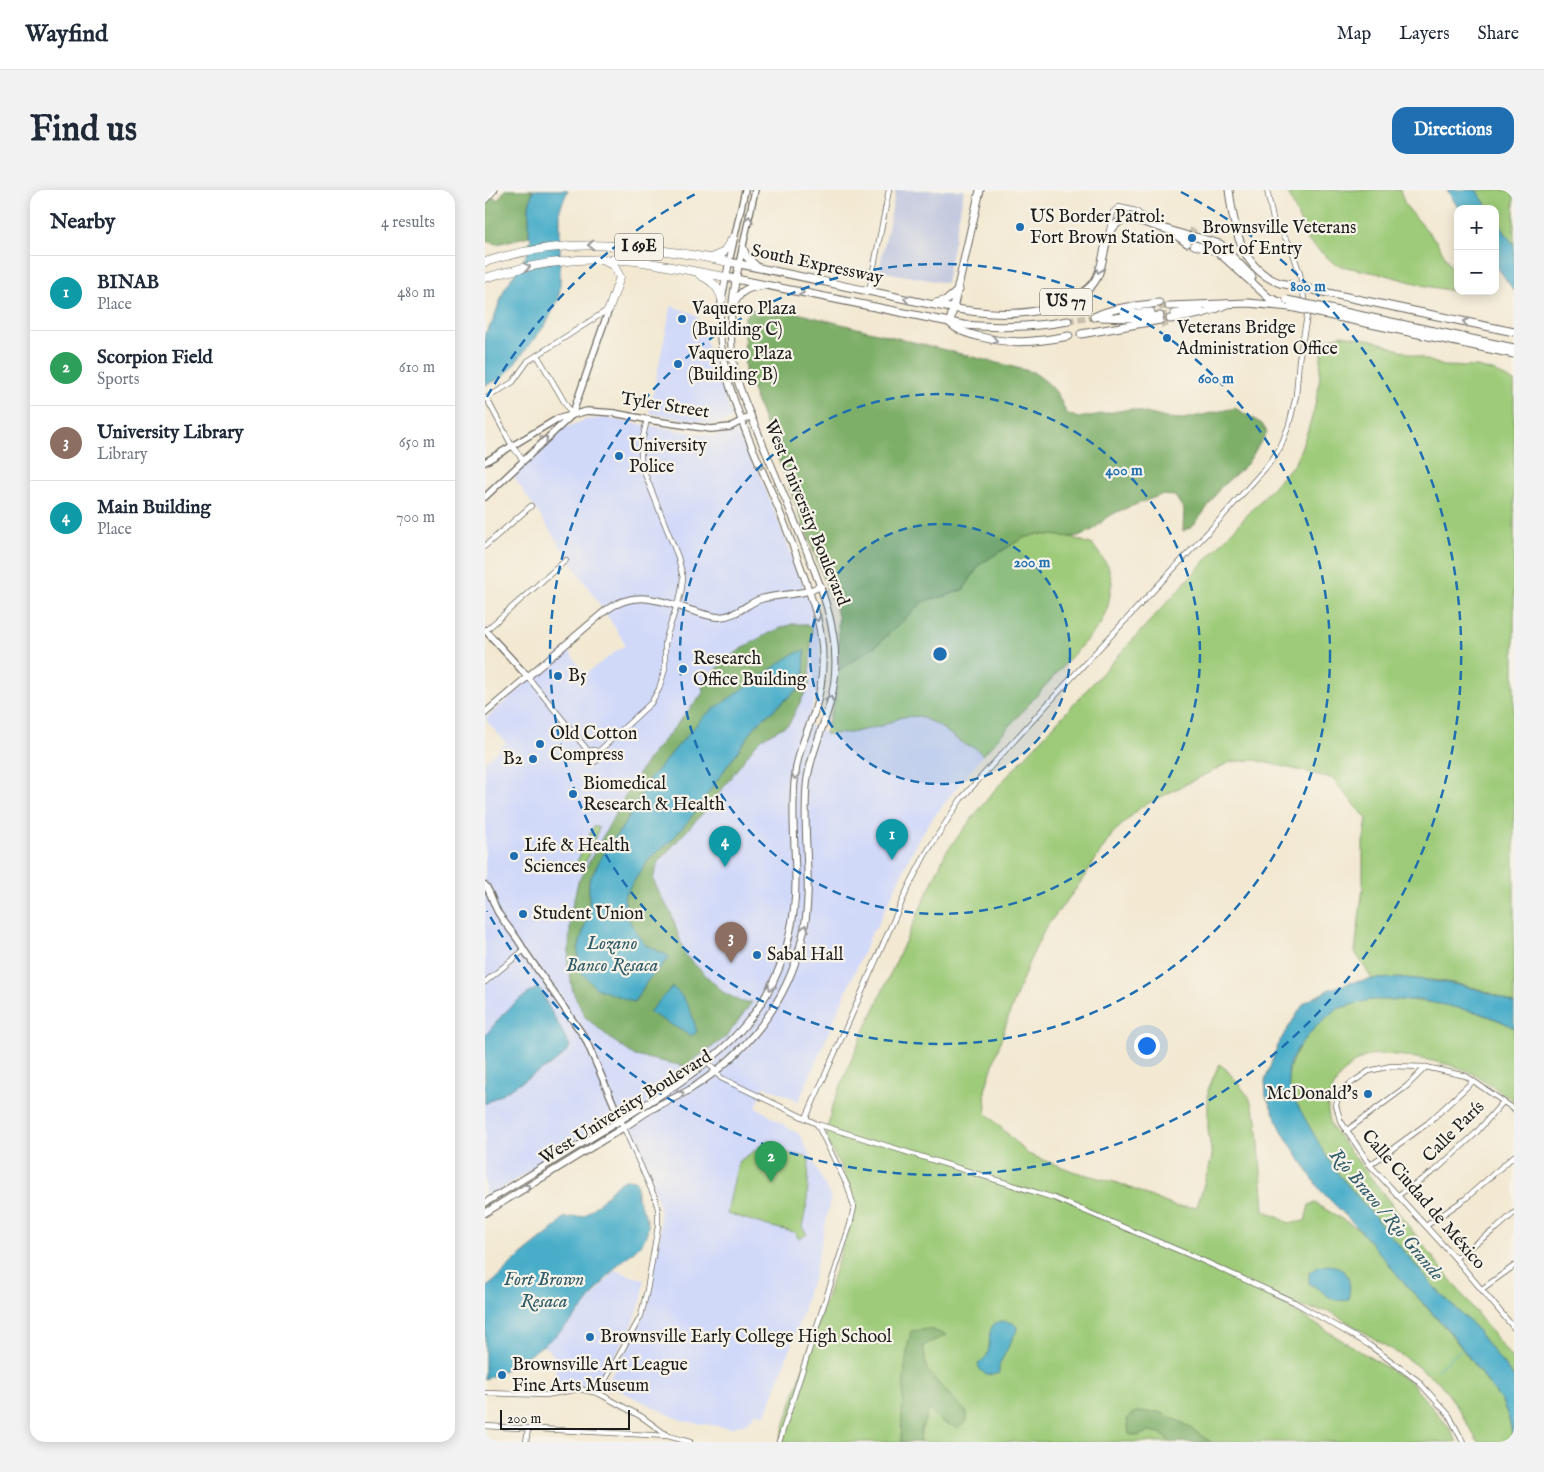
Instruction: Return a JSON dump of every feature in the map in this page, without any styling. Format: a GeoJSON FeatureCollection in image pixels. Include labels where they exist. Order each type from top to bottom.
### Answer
{"type":"FeatureCollection","features":[{"type":"Feature","properties":{"kind":"highway"},"geometry":{"type":"LineString","coordinates":[[980,190],[959,290],[950,322],[956,329],[964,332],[1004,342],[1042,341],[1069,336]]}},
{"type":"Feature","properties":{"kind":"highway"},"geometry":{"type":"LineString","coordinates":[[1225,190],[1230,218],[1234,224]]}},
{"type":"Feature","properties":{"kind":"highway"},"geometry":{"type":"LineString","coordinates":[[1230,190],[1234,224],[1242,248],[1252,264],[1267,277],[1280,282],[1514,332]]}},
{"type":"Feature","properties":{"kind":"highway","name":"South Expressway"},"geometry":{"type":"LineString","coordinates":[[485,262],[526,252],[569,246],[629,246],[709,258],[954,308],[991,313],[1022,312],[1047,308],[1069,301],[1090,288],[1101,266],[1110,229],[1115,223],[1122,219],[1130,218],[1157,226]]}},
{"type":"Feature","properties":{"kind":"highway","name":"US 77"},"geometry":{"type":"LineString","coordinates":[[1157,226],[1219,248],[1237,265],[1243,268]]}},
{"type":"Feature","properties":{"kind":"highway"},"geometry":{"type":"LineString","coordinates":[[709,258],[723,253],[733,238]]}},
{"type":"Feature","properties":{"kind":"highway"},"geometry":{"type":"LineString","coordinates":[[1192,238],[1217,251],[1274,301],[1514,351]]}},
{"type":"Feature","properties":{"kind":"highway","name":"US 77"},"geometry":{"type":"LineString","coordinates":[[1192,238],[1220,244],[1268,292],[1289,304]]}},
{"type":"Feature","properties":{"kind":"highway"},"geometry":{"type":"LineString","coordinates":[[743,248],[746,256],[760,268]]}},
{"type":"Feature","properties":{"kind":"highway"},"geometry":{"type":"LineString","coordinates":[[603,260],[614,266],[620,277],[609,309]]}},
{"type":"Feature","properties":{"kind":"highway","name":"South Expressway"},"geometry":{"type":"LineString","coordinates":[[485,278],[517,269],[569,261],[634,261],[774,286],[950,322],[993,327],[1055,324],[1068,321]]}},
{"type":"Feature","properties":{"kind":"highway"},"geometry":{"type":"LineString","coordinates":[[689,270],[711,281],[720,292],[722,299]]}},
{"type":"Feature","properties":{"kind":"highway"},"geometry":{"type":"LineString","coordinates":[[732,308],[736,298],[744,290],[758,286],[774,286]]}},
{"type":"Feature","properties":{"kind":"highway"},"geometry":{"type":"LineString","coordinates":[[927,303],[947,300],[959,290]]}},
{"type":"Feature","properties":{"kind":"highway"},"geometry":{"type":"LineString","coordinates":[[1230,303],[1187,318],[1170,313],[1230,303],[1289,304]]}},
{"type":"Feature","properties":{"kind":"highway"},"geometry":{"type":"LineString","coordinates":[[1133,307],[1160,314],[1134,318],[1094,317],[1133,307]]}},
{"type":"Feature","properties":{"kind":"highway"},"geometry":{"type":"LineString","coordinates":[[1081,334],[1121,327],[1133,328],[1160,314]]}},
{"type":"Feature","properties":{"kind":"highway"},"geometry":{"type":"LineString","coordinates":[[1121,327],[1134,318]]}},
{"type":"Feature","properties":{"kind":"main road","name":"West University Boulevard"},"geometry":{"type":"LineString","coordinates":[[485,1203],[620,1120],[709,1062],[733,1040],[757,1010],[772,984],[786,950],[793,922],[796,890],[792,804],[795,773],[819,693],[823,662],[821,633],[809,592],[728,378],[722,350],[720,318],[729,262]]}},
{"type":"Feature","properties":{"kind":"main road","name":"West University Boulevard"},"geometry":{"type":"LineString","coordinates":[[485,1213],[654,1108],[687,1092],[716,1072],[750,1041],[769,1016],[787,983],[798,956],[806,920],[808,899],[805,800],[808,772],[831,700],[834,684],[835,653],[831,618],[821,586],[751,416],[733,362],[732,308],[739,264]]}},
{"type":"Feature","properties":{"kind":"main road"},"geometry":{"type":"LineString","coordinates":[[485,713],[605,610],[619,602],[645,597],[663,600],[705,615],[719,617],[739,612],[759,599],[809,592],[821,586]]}},
{"type":"Feature","properties":{"kind":"main road"},"geometry":{"type":"LineString","coordinates":[[812,717],[824,721]]}},
{"type":"Feature","properties":{"kind":"street"},"geometry":{"type":"LineString","coordinates":[[485,201],[495,190]]}},
{"type":"Feature","properties":{"kind":"street"},"geometry":{"type":"LineString","coordinates":[[729,262],[745,190]]}},
{"type":"Feature","properties":{"kind":"street"},"geometry":{"type":"LineString","coordinates":[[739,264],[755,190]]}},
{"type":"Feature","properties":{"kind":"street"},"geometry":{"type":"LineString","coordinates":[[869,291],[889,190]]}},
{"type":"Feature","properties":{"kind":"street"},"geometry":{"type":"LineString","coordinates":[[806,1118],[908,888],[925,855],[961,799],[1223,516],[1268,465],[1280,448],[1289,426],[1296,396],[1299,360],[1307,316],[1300,274],[1289,243],[1281,232],[1275,229],[1267,190]]}},
{"type":"Feature","properties":{"kind":"street","name":"South Expressway"},"geometry":{"type":"LineString","coordinates":[[1107,242],[1112,214],[1117,208],[1136,211],[1141,217],[1157,226]]}},
{"type":"Feature","properties":{"kind":"street"},"geometry":{"type":"LineString","coordinates":[[523,460],[486,399],[513,382],[528,361],[609,309]]}},
{"type":"Feature","properties":{"kind":"street"},"geometry":{"type":"LineString","coordinates":[[485,498],[572,415],[609,309]]}},
{"type":"Feature","properties":{"kind":"street"},"geometry":{"type":"LineString","coordinates":[[537,355],[572,415]]}},
{"type":"Feature","properties":{"kind":"street","name":"Tyler Street"},"geometry":{"type":"LineString","coordinates":[[485,462],[557,420],[587,411],[614,413],[711,429],[730,427],[751,416]]}},
{"type":"Feature","properties":{"kind":"street"},"geometry":{"type":"LineString","coordinates":[[598,752],[651,703],[659,688],[665,669],[665,644],[681,593],[683,578],[678,557],[641,464],[641,446],[647,419]]}},
{"type":"Feature","properties":{"kind":"street"},"geometry":{"type":"LineString","coordinates":[[485,546],[531,506]]}},
{"type":"Feature","properties":{"kind":"street"},"geometry":{"type":"LineString","coordinates":[[566,560],[485,630],[527,676],[589,752],[588,759],[592,762],[599,759],[598,752]]}},
{"type":"Feature","properties":{"kind":"street"},"geometry":{"type":"LineString","coordinates":[[589,752],[593,750],[598,752]]}},
{"type":"Feature","properties":{"kind":"street"},"geometry":{"type":"LineString","coordinates":[[485,885],[490,892],[498,913],[518,937],[524,950],[585,1038],[655,1198],[658,1226],[641,1316],[598,1392]]}},
{"type":"Feature","properties":{"kind":"street"},"geometry":{"type":"LineString","coordinates":[[485,982],[524,950]]}},
{"type":"Feature","properties":{"kind":"street"},"geometry":{"type":"LineString","coordinates":[[709,1062],[721,1078],[729,1083],[831,1130],[869,1140],[1054,1198],[1188,1254],[1294,1302],[1369,1345],[1417,1380],[1449,1416],[1463,1442]]}},
{"type":"Feature","properties":{"kind":"street","name":"Calle Ciudad de México"},"geometry":{"type":"LineString","coordinates":[[1514,1109],[1466,1076],[1426,1067],[1382,1066],[1369,1071],[1344,1088],[1338,1097],[1336,1105],[1340,1120],[1346,1131],[1370,1165],[1455,1258],[1514,1328]]}},
{"type":"Feature","properties":{"kind":"street"},"geometry":{"type":"LineString","coordinates":[[1346,1131],[1394,1096],[1426,1067]]}},
{"type":"Feature","properties":{"kind":"street"},"geometry":{"type":"LineString","coordinates":[[1370,1165],[1428,1123],[1473,1081]]}},
{"type":"Feature","properties":{"kind":"street","name":"Calle París"},"geometry":{"type":"LineString","coordinates":[[1397,1196],[1437,1169],[1475,1134],[1503,1102]]}},
{"type":"Feature","properties":{"kind":"street"},"geometry":{"type":"LineString","coordinates":[[779,1442],[851,1225],[854,1207],[848,1187],[817,1124]]}},
{"type":"Feature","properties":{"kind":"street"},"geometry":{"type":"LineString","coordinates":[[1426,1226],[1465,1199],[1514,1156]]}},
{"type":"Feature","properties":{"kind":"street"},"geometry":{"type":"LineString","coordinates":[[1455,1258],[1497,1228],[1514,1213]]}},
{"type":"Feature","properties":{"kind":"street"},"geometry":{"type":"LineString","coordinates":[[1481,1289],[1514,1266]]}},
{"type":"Feature","properties":{"kind":"street"},"geometry":{"type":"LineString","coordinates":[[1509,1321],[1514,1317]]}},
{"type":"Feature","properties":{"kind":"street"},"geometry":{"type":"LineString","coordinates":[[485,1393],[546,1395],[579,1389],[598,1392],[642,1417],[668,1436]]}},
{"type":"Feature","properties":{"kind":"street"},"geometry":{"type":"LineString","coordinates":[[485,1426],[668,1436],[690,1442]]}},
{"type":"Feature","properties":{"kind":"street"},"geometry":{"type":"LineString","coordinates":[[526,1442],[528,1429]]}},
{"type":"Feature","properties":{"kind":"shaded area"},"geometry":{"type":"Polygon","coordinates":[[[896,190],[964,190],[946,283],[879,271],[896,190]]]}},
{"type":"Feature","properties":{"kind":"shaded area"},"geometry":{"type":"Polygon","coordinates":[[[671,306],[692,313],[698,318],[732,417],[727,421],[711,424],[649,413],[671,306]]]}},
{"type":"Feature","properties":{"kind":"shaded area"},"geometry":{"type":"Polygon","coordinates":[[[604,418],[712,436],[739,432],[755,469],[757,468],[814,611],[820,642],[820,677],[807,724],[828,734],[850,733],[881,726],[902,717],[918,716],[936,724],[965,745],[974,747],[983,755],[929,823],[917,842],[875,930],[873,930],[799,1101],[764,1086],[756,1107],[800,1135],[831,1198],[813,1280],[808,1289],[803,1312],[766,1415],[756,1412],[746,1423],[731,1428],[683,1421],[606,1384],[647,1308],[660,1232],[659,1203],[637,1153],[630,1130],[612,1119],[485,1199],[485,761],[506,743],[485,719],[566,647],[585,674],[625,645],[512,474],[562,429],[585,420],[604,418]]]}},
{"type":"Feature","properties":{"kind":"shaded area","name":"Brownsville Early College High School"},"geometry":{"type":"Polygon","coordinates":[[[615,1270],[644,1280],[642,1298],[633,1324],[595,1389],[579,1386],[558,1388],[553,1354],[542,1345],[579,1314],[615,1270]]]}},
{"type":"Feature","properties":{"kind":"green space"},"geometry":{"type":"Polygon","coordinates":[[[505,190],[533,190],[529,206],[529,236],[497,244],[485,241],[485,194],[498,200],[505,190]]]}},
{"type":"Feature","properties":{"kind":"green space"},"geometry":{"type":"Polygon","coordinates":[[[1287,190],[1400,190],[1405,205],[1437,242],[1454,273],[1454,290],[1426,286],[1386,275],[1336,265],[1308,241],[1287,190]]]}},
{"type":"Feature","properties":{"kind":"green space"},"geometry":{"type":"Polygon","coordinates":[[[1476,190],[1514,190],[1514,245],[1499,224],[1499,205],[1486,205],[1476,190]]]}},
{"type":"Feature","properties":{"kind":"green space"},"geometry":{"type":"Polygon","coordinates":[[[777,308],[1033,372],[1054,389],[1066,413],[1078,418],[1130,409],[1166,418],[1183,419],[1235,408],[1262,424],[1267,432],[1247,464],[1220,488],[1192,527],[1183,531],[1184,510],[1175,496],[1161,495],[1107,517],[1094,529],[1081,536],[1070,537],[1038,534],[1023,538],[980,564],[964,589],[946,596],[924,601],[878,644],[839,670],[838,616],[745,371],[744,318],[749,312],[777,308]]]}},
{"type":"Feature","properties":{"kind":"green space"},"geometry":{"type":"Polygon","coordinates":[[[1341,335],[1372,340],[1444,366],[1477,367],[1496,372],[1514,382],[1514,1004],[1498,996],[1463,985],[1427,980],[1372,979],[1355,952],[1363,887],[1363,844],[1367,819],[1332,778],[1255,760],[1230,762],[1141,807],[1113,833],[1076,889],[1046,927],[1029,962],[1009,1015],[985,1090],[986,1113],[1028,1154],[1075,1172],[1118,1183],[1176,1207],[1197,1207],[1212,1157],[1208,1130],[1208,1090],[1219,1064],[1226,1069],[1249,1097],[1257,1119],[1264,1210],[1289,1223],[1305,1221],[1309,1205],[1315,1203],[1360,1230],[1406,1285],[1450,1333],[1502,1402],[1508,1416],[1514,1442],[1478,1442],[1456,1405],[1439,1382],[1407,1359],[1331,1312],[1283,1304],[1410,1382],[1448,1426],[1457,1442],[779,1442],[856,1206],[844,1173],[827,1141],[831,1110],[852,1058],[946,852],[992,793],[1295,463],[1308,430],[1315,405],[1324,341],[1341,335]]]}},
{"type":"Feature","properties":{"kind":"green space"},"geometry":{"type":"Polygon","coordinates":[[[1038,534],[1068,536],[1093,545],[1108,566],[1112,582],[1108,606],[1100,625],[983,755],[974,747],[965,745],[936,724],[918,716],[902,717],[881,726],[850,733],[825,734],[836,696],[839,670],[878,644],[924,600],[946,596],[964,589],[980,564],[1023,538],[1038,534]]]}},
{"type":"Feature","properties":{"kind":"green space"},"geometry":{"type":"Polygon","coordinates":[[[792,624],[805,624],[812,629],[809,685],[789,724],[763,738],[752,749],[712,803],[658,862],[653,879],[671,913],[685,955],[723,992],[741,1002],[752,1002],[726,1037],[685,1066],[635,1056],[585,1017],[573,992],[568,965],[571,911],[578,882],[630,787],[648,759],[703,693],[702,684],[722,664],[743,648],[792,624]],[[804,684],[649,779],[626,822],[602,856],[589,882],[589,912],[578,949],[634,1002],[648,980],[670,957],[644,944],[627,917],[624,896],[649,859],[670,842],[757,724],[804,684]]]}},
{"type":"Feature","properties":{"kind":"green space"},"geometry":{"type":"Polygon","coordinates":[[[594,826],[599,828],[582,871],[574,868],[594,826]]]}},
{"type":"Feature","properties":{"kind":"green space"},"geometry":{"type":"Polygon","coordinates":[[[1382,999],[1433,1003],[1467,1009],[1499,1020],[1514,1028],[1514,1101],[1468,1071],[1443,1063],[1417,1058],[1379,1054],[1371,1055],[1355,1062],[1342,1074],[1333,1089],[1328,1107],[1332,1128],[1514,1361],[1514,1378],[1473,1325],[1434,1287],[1335,1170],[1309,1129],[1292,1096],[1288,1075],[1291,1064],[1296,1053],[1311,1032],[1338,1009],[1359,1002],[1382,999]]]}},
{"type":"Feature","properties":{"kind":"green space"},"geometry":{"type":"Polygon","coordinates":[[[760,1147],[809,1158],[807,1203],[802,1227],[807,1234],[799,1239],[794,1232],[727,1213],[738,1162],[760,1147]]]}},
{"type":"Feature","properties":{"kind":"green space"},"geometry":{"type":"Polygon","coordinates":[[[929,1329],[946,1335],[923,1346],[927,1370],[967,1413],[967,1421],[958,1428],[942,1422],[929,1410],[921,1430],[920,1442],[901,1442],[904,1372],[911,1331],[929,1329]]]}},
{"type":"Feature","properties":{"kind":"green space"},"geometry":{"type":"Polygon","coordinates":[[[1136,1412],[1160,1412],[1183,1423],[1211,1442],[1171,1442],[1160,1433],[1149,1431],[1138,1436],[1129,1434],[1127,1418],[1136,1412]]]}},
{"type":"Feature","properties":{"kind":"water"},"geometry":{"type":"Polygon","coordinates":[[[533,190],[568,190],[560,209],[560,288],[558,300],[546,324],[509,371],[498,380],[485,385],[485,333],[492,323],[504,290],[526,256],[531,238],[529,236],[529,206],[533,190]]]}},
{"type":"Feature","properties":{"kind":"water"},"geometry":{"type":"Polygon","coordinates":[[[1447,190],[1476,190],[1486,205],[1456,205],[1447,190]]]}},
{"type":"Feature","properties":{"kind":"water"},"geometry":{"type":"Polygon","coordinates":[[[1499,224],[1514,245],[1514,291],[1499,270],[1499,224]]]}},
{"type":"Feature","properties":{"kind":"water","name":"Lozano Banco Resaca"},"geometry":{"type":"Polygon","coordinates":[[[805,650],[804,684],[757,724],[689,820],[670,842],[649,859],[624,896],[627,917],[644,944],[670,957],[648,980],[634,1002],[596,988],[578,969],[578,949],[589,912],[589,881],[602,856],[626,822],[649,779],[704,716],[793,654],[805,650]]]}},
{"type":"Feature","properties":{"kind":"water"},"geometry":{"type":"Polygon","coordinates":[[[1407,978],[1435,981],[1475,989],[1514,1004],[1514,1028],[1480,1013],[1419,1000],[1369,1000],[1337,1009],[1316,1026],[1298,1048],[1290,1062],[1288,1073],[1289,1085],[1293,1097],[1335,1170],[1434,1287],[1473,1325],[1514,1378],[1514,1441],[1508,1416],[1502,1402],[1451,1333],[1406,1285],[1360,1230],[1320,1190],[1283,1133],[1266,1096],[1265,1081],[1278,1044],[1304,1003],[1330,989],[1349,983],[1372,979],[1407,978]]]}},
{"type":"Feature","properties":{"kind":"water"},"geometry":{"type":"Polygon","coordinates":[[[538,987],[570,1046],[562,1057],[485,1104],[485,1036],[503,1014],[516,1002],[538,987]]]}},
{"type":"Feature","properties":{"kind":"water"},"geometry":{"type":"Polygon","coordinates":[[[672,987],[686,1002],[691,1012],[697,1032],[691,1036],[649,1012],[672,987]]]}},
{"type":"Feature","properties":{"kind":"water","name":"Fort Brown Resaca"},"geometry":{"type":"Polygon","coordinates":[[[628,1179],[635,1180],[636,1182],[637,1195],[647,1220],[647,1231],[643,1241],[616,1267],[578,1314],[558,1333],[522,1360],[485,1379],[485,1288],[550,1232],[563,1218],[584,1216],[618,1183],[628,1179]]]}},
{"type":"Feature","properties":{"kind":"water"},"geometry":{"type":"Polygon","coordinates":[[[1328,1265],[1341,1268],[1345,1272],[1350,1287],[1348,1300],[1341,1301],[1331,1298],[1309,1284],[1309,1273],[1317,1267],[1328,1265]]]}},
{"type":"Feature","properties":{"kind":"water"},"geometry":{"type":"Polygon","coordinates":[[[1004,1321],[1013,1323],[1017,1330],[999,1365],[999,1373],[986,1374],[978,1364],[985,1358],[989,1350],[990,1334],[993,1325],[1004,1321]]]}},
{"type":"Feature","properties":{"kind":"waterway"},"geometry":{"type":"LineString","coordinates":[[1437,1370],[1463,1348]]}},
{"type":"Feature","properties":{"kind":"tunnel"},"geometry":{"type":"LineString","coordinates":[[1189,231],[1197,233]]}},
{"type":"Feature","properties":{"kind":"tunnel"},"geometry":{"type":"LineString","coordinates":[[1188,239],[1195,241]]}},
{"type":"Feature","properties":{"kind":"tunnel"},"geometry":{"type":"LineString","coordinates":[[1159,307],[1169,306]]}},
{"type":"Feature","properties":{"kind":"tunnel"},"geometry":{"type":"LineString","coordinates":[[1160,316],[1170,315]]}},
{"type":"Feature","properties":{"kind":"tunnel"},"geometry":{"type":"LineString","coordinates":[[1068,321],[1094,317]]}},
{"type":"Feature","properties":{"kind":"tunnel"},"geometry":{"type":"LineString","coordinates":[[1161,324],[1171,323]]}},
{"type":"Feature","properties":{"kind":"place","name":"US Border Patrol: Fort Brown Station"},"geometry":{"type":"Point","coordinates":[1020,227]}},
{"type":"Feature","properties":{"kind":"place","name":"Brownsville Veterans Port of Entry"},"geometry":{"type":"Point","coordinates":[1192,238]}},
{"type":"Feature","properties":{"kind":"place","name":"Vaquero Plaza (Building C)"},"geometry":{"type":"Point","coordinates":[682,319]}},
{"type":"Feature","properties":{"kind":"place","name":"Veterans Bridge Administration Office"},"geometry":{"type":"Point","coordinates":[1167,338]}},
{"type":"Feature","properties":{"kind":"place","name":"Vaquero Plaza (Building B)"},"geometry":{"type":"Point","coordinates":[678,364]}},
{"type":"Feature","properties":{"kind":"place","name":"University Police"},"geometry":{"type":"Point","coordinates":[619,456]}},
{"type":"Feature","properties":{"kind":"place","name":"Research Office Building"},"geometry":{"type":"Point","coordinates":[683,669]}},
{"type":"Feature","properties":{"kind":"place","name":"B5"},"geometry":{"type":"Point","coordinates":[558,676]}},
{"type":"Feature","properties":{"kind":"place","name":"Old Cotton Compress"},"geometry":{"type":"Point","coordinates":[540,744]}},
{"type":"Feature","properties":{"kind":"place","name":"B2"},"geometry":{"type":"Point","coordinates":[533,759]}},
{"type":"Feature","properties":{"kind":"place","name":"Biomedical Research & Health"},"geometry":{"type":"Point","coordinates":[573,794]}},
{"type":"Feature","properties":{"kind":"place","name":"Life & Health Sciences"},"geometry":{"type":"Point","coordinates":[514,856]}},
{"type":"Feature","properties":{"kind":"place","name":"BINAB"},"geometry":{"type":"Point","coordinates":[892,860]}},
{"type":"Feature","properties":{"kind":"place","name":"Main Building"},"geometry":{"type":"Point","coordinates":[725,867]}},
{"type":"Feature","properties":{"kind":"place","name":"Student Union"},"geometry":{"type":"Point","coordinates":[523,914]}},
{"type":"Feature","properties":{"kind":"place","name":"Sabal Hall"},"geometry":{"type":"Point","coordinates":[757,955]}},
{"type":"Feature","properties":{"kind":"place","name":"University Library"},"geometry":{"type":"Point","coordinates":[731,963]}},
{"type":"Feature","properties":{"kind":"place","name":"McDonald's"},"geometry":{"type":"Point","coordinates":[1368,1094]}},
{"type":"Feature","properties":{"kind":"place","name":"Scorpion Field"},"geometry":{"type":"Point","coordinates":[771,1182]}},
{"type":"Feature","properties":{"kind":"place","name":"Brownsville Early College High School"},"geometry":{"type":"Point","coordinates":[590,1337]}},
{"type":"Feature","properties":{"kind":"place","name":"Brownsville Art League Fine Arts Museum"},"geometry":{"type":"Point","coordinates":[502,1375]}},
{"type":"Feature","properties":{"kind":"water label","name":"Río Bravo / Rio Grande"},"geometry":{"type":"Point","coordinates":[1386,1215]}}]}
